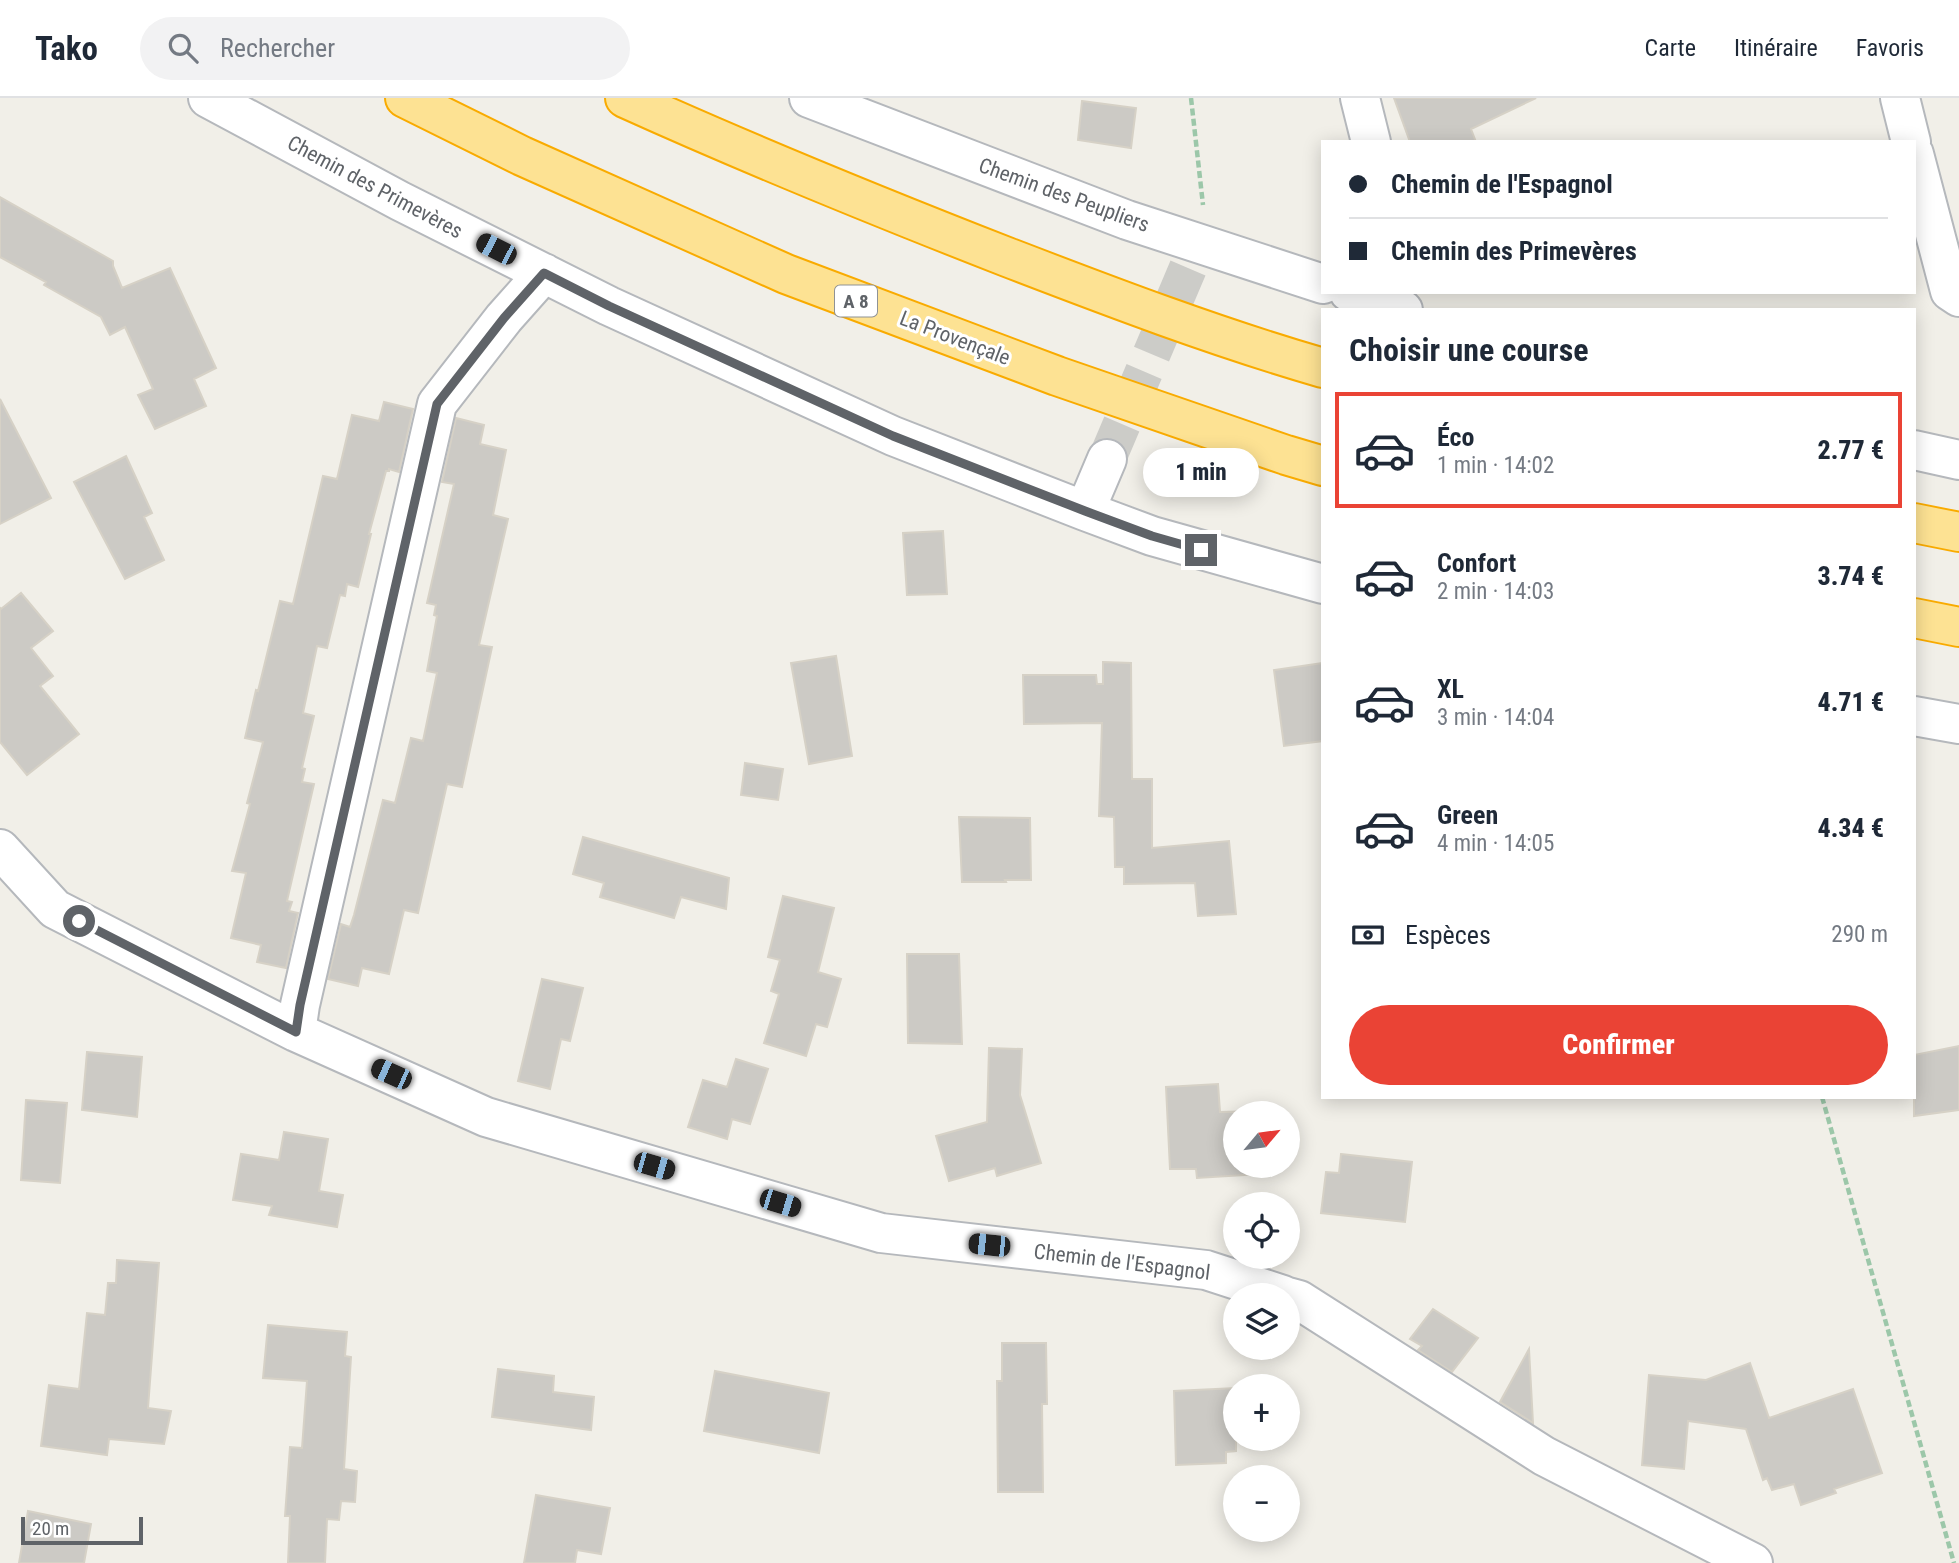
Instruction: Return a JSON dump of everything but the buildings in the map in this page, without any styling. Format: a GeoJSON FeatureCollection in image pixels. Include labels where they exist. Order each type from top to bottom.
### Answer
{"type":"FeatureCollection","features":[{"type":"Feature","properties":{"kind":"highway","name":"La Provençale"},"geometry":{"type":"LineString","coordinates":[[405,98],[522,156],[786,274],[1057,376],[1321,465]]}},
{"type":"Feature","properties":{"kind":"highway"},"geometry":{"type":"LineString","coordinates":[[625,98],[883,209],[1109,296],[1262,350],[1321,367]]}},
{"type":"Feature","properties":{"kind":"highway"},"geometry":{"type":"LineString","coordinates":[[1916,523],[1959,532]]}},
{"type":"Feature","properties":{"kind":"highway"},"geometry":{"type":"LineString","coordinates":[[1916,618],[1959,627]]}},
{"type":"Feature","properties":{"kind":"street","name":"Chemin des Primevères"},"geometry":{"type":"LineString","coordinates":[[208,98],[400,201],[609,306],[893,436],[1152,536],[1321,583]]}},
{"type":"Feature","properties":{"kind":"street","name":"Chemin des Peupliers"},"geometry":{"type":"LineString","coordinates":[[809,98],[1114,215],[1194,256],[1321,284]]}},
{"type":"Feature","properties":{"kind":"street"},"geometry":{"type":"LineString","coordinates":[[1360,98],[1370,140]]}},
{"type":"Feature","properties":{"kind":"street"},"geometry":{"type":"LineString","coordinates":[[1900,98],[1910,140]]}},
{"type":"Feature","properties":{"kind":"street"},"geometry":{"type":"LineString","coordinates":[[1916,162],[1950,291],[1959,297]]}},
{"type":"Feature","properties":{"kind":"street"},"geometry":{"type":"LineString","coordinates":[[296,1032],[437,404],[504,318],[544,273]]}},
{"type":"Feature","properties":{"kind":"street"},"geometry":{"type":"LineString","coordinates":[[1358,294],[1399,303]]}},
{"type":"Feature","properties":{"kind":"street"},"geometry":{"type":"LineString","coordinates":[[1916,450],[1959,460]]}},
{"type":"Feature","properties":{"kind":"street"},"geometry":{"type":"LineString","coordinates":[[1085,511],[1107,459]]}},
{"type":"Feature","properties":{"kind":"street"},"geometry":{"type":"LineString","coordinates":[[1916,716],[1959,723]]}},
{"type":"Feature","properties":{"kind":"street","name":"Chemin de l'Espagnol"},"geometry":{"type":"LineString","coordinates":[[0,849],[55,909],[296,1032],[486,1117],[881,1233],[1206,1270],[1246,1283]]}},
{"type":"Feature","properties":{"kind":"street","name":"Chemin de l'Espagnol"},"geometry":{"type":"LineString","coordinates":[[1300,1301],[1544,1456],[1753,1563]]}},
{"type":"Feature","properties":{"kind":"path"},"geometry":{"type":"LineString","coordinates":[[1191,98],[1203,207],[1194,256]]}},
{"type":"Feature","properties":{"kind":"path"},"geometry":{"type":"LineString","coordinates":[[1823,1099],[1954,1563]]}},
{"type":"Feature","properties":{"kind":"tunnel"},"geometry":{"type":"LineString","coordinates":[[1107,459],[1188,268]]}},
{"type":"Feature","properties":{"kind":"route"},"geometry":{"type":"LineString","coordinates":[[79,921],[296,1032],[437,404],[504,318],[544,273],[609,306],[893,436],[1152,536],[1201,550]]}}]}
